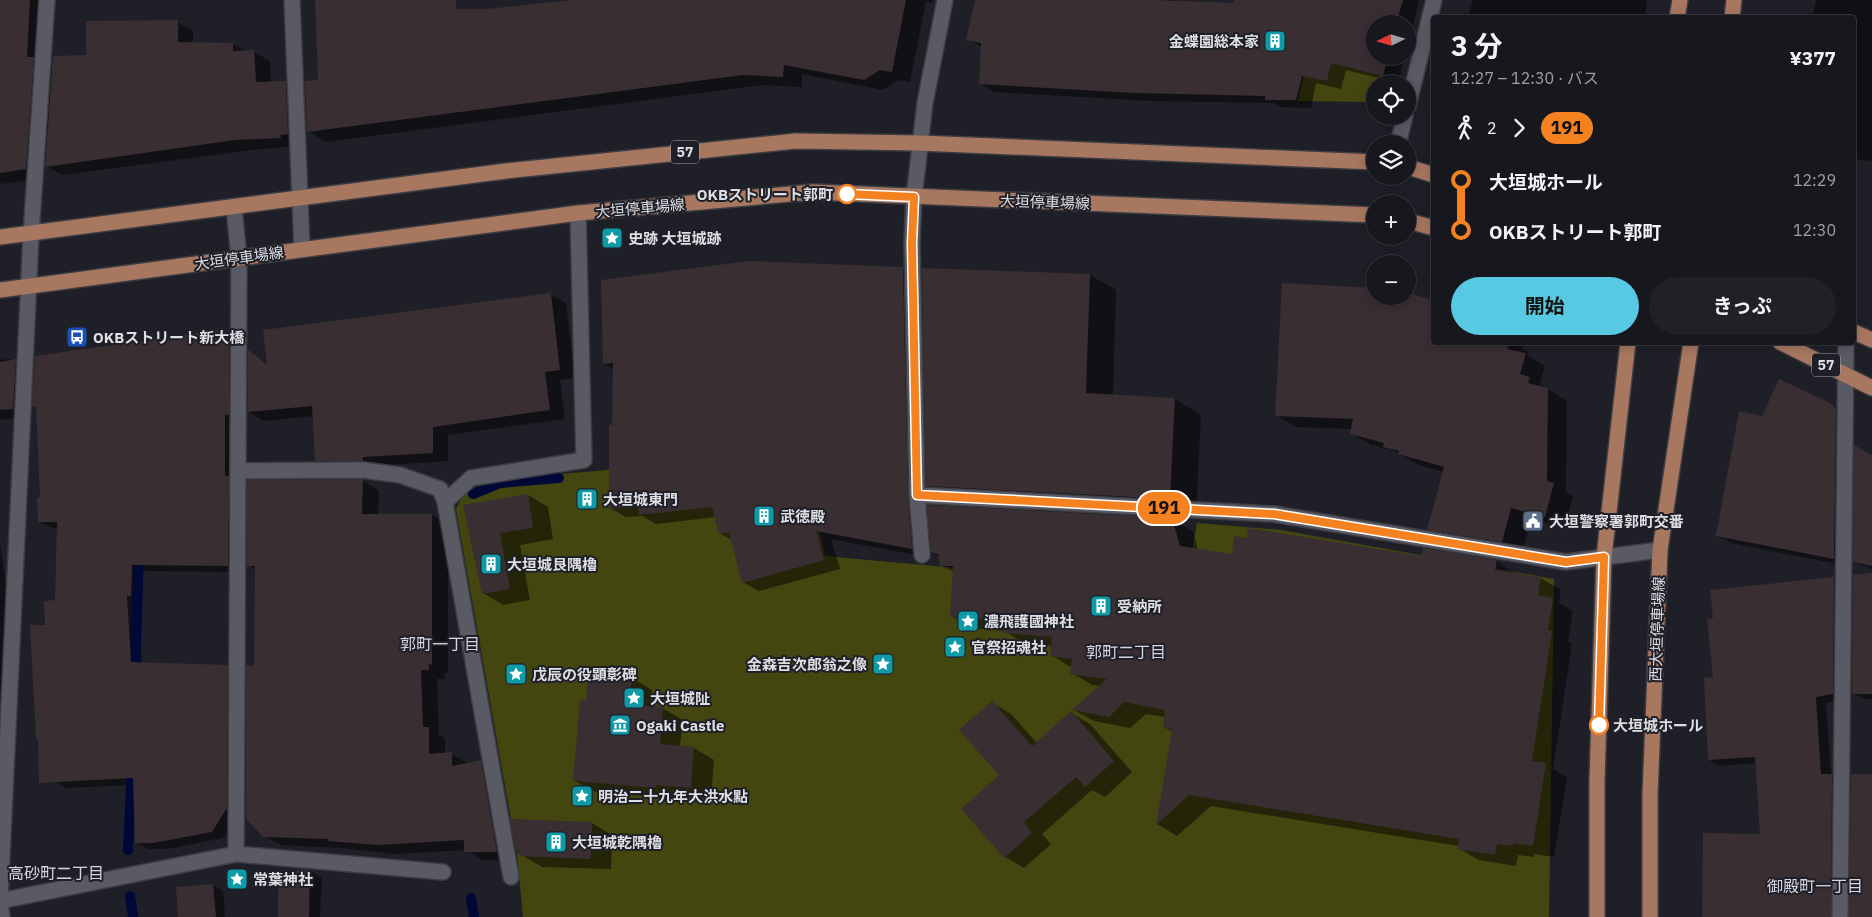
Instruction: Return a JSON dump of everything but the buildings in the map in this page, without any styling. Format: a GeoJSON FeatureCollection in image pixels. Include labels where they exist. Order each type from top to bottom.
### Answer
{"type":"FeatureCollection","features":[{"type":"Feature","properties":{"kind":"main road"},"geometry":{"type":"LineString","coordinates":[[1678,15],[1680,0]]}},
{"type":"Feature","properties":{"kind":"main road"},"geometry":{"type":"LineString","coordinates":[[1732,15],[1734,0]]}},
{"type":"Feature","properties":{"kind":"main road","name":"57"},"geometry":{"type":"LineString","coordinates":[[0,237],[31,235],[506,171],[796,141],[919,143],[1366,162]]}},
{"type":"Feature","properties":{"kind":"main road"},"geometry":{"type":"LineString","coordinates":[[1416,169],[1431,174]]}},
{"type":"Feature","properties":{"kind":"main road","name":"大垣停車場線"},"geometry":{"type":"LineString","coordinates":[[0,290],[578,213],[813,192],[1366,215]]}},
{"type":"Feature","properties":{"kind":"main road"},"geometry":{"type":"LineString","coordinates":[[1416,223],[1431,227]]}},
{"type":"Feature","properties":{"kind":"main road"},"geometry":{"type":"LineString","coordinates":[[1856,333],[1872,340]]}},
{"type":"Feature","properties":{"kind":"main road"},"geometry":{"type":"LineString","coordinates":[[1597,917],[1597,781],[1604,557],[1628,345]]}},
{"type":"Feature","properties":{"kind":"main road","name":"西大垣停車場線"},"geometry":{"type":"LineString","coordinates":[[1650,917],[1650,795],[1660,550],[1691,345]]}},
{"type":"Feature","properties":{"kind":"main road","name":"57"},"geometry":{"type":"LineString","coordinates":[[1786,345],[1872,388]]}},
{"type":"Feature","properties":{"kind":"street"},"geometry":{"type":"LineString","coordinates":[[0,898],[28,287],[46,0]]}},
{"type":"Feature","properties":{"kind":"street"},"geometry":{"type":"LineString","coordinates":[[292,0],[298,199],[302,249]]}},
{"type":"Feature","properties":{"kind":"street"},"geometry":{"type":"LineString","coordinates":[[922,555],[917,495],[912,243],[919,143],[945,0]]}},
{"type":"Feature","properties":{"kind":"street"},"geometry":{"type":"LineString","coordinates":[[1416,75],[1434,0]]}},
{"type":"Feature","properties":{"kind":"street"},"geometry":{"type":"LineString","coordinates":[[234,208],[239,258],[236,854]]}},
{"type":"Feature","properties":{"kind":"street"},"geometry":{"type":"LineString","coordinates":[[446,502],[471,478],[584,460],[578,213]]}},
{"type":"Feature","properties":{"kind":"street"},"geometry":{"type":"LineString","coordinates":[[1840,917],[1846,345]]}},
{"type":"Feature","properties":{"kind":"street"},"geometry":{"type":"LineString","coordinates":[[238,471],[364,470],[400,475],[440,489],[446,502],[511,876]]}},
{"type":"Feature","properties":{"kind":"street"},"geometry":{"type":"LineString","coordinates":[[917,495],[1274,514],[1566,562],[1660,550]]}},
{"type":"Feature","properties":{"kind":"street"},"geometry":{"type":"LineString","coordinates":[[2,917],[0,902],[236,854],[443,872]]}},
{"type":"Feature","properties":{"kind":"shaded area"},"geometry":{"type":"Polygon","coordinates":[[[1308,56],[1378,75],[1366,75],[1366,102],[1298,101],[1308,56]]]}},
{"type":"Feature","properties":{"kind":"shaded area"},"geometry":{"type":"Polygon","coordinates":[[[795,426],[825,556],[1185,589],[1197,523],[1281,530],[1554,579],[1549,917],[523,917],[517,853],[456,509],[465,491],[497,480],[704,461],[795,426]]]}},
{"type":"Feature","properties":{"kind":"waterway"},"geometry":{"type":"LineString","coordinates":[[473,494],[500,483],[559,478]]}},
{"type":"Feature","properties":{"kind":"waterway"},"geometry":{"type":"LineString","coordinates":[[135,674],[139,551]]}},
{"type":"Feature","properties":{"kind":"waterway"},"geometry":{"type":"LineString","coordinates":[[128,850],[132,766]]}},
{"type":"Feature","properties":{"kind":"waterway"},"geometry":{"type":"LineString","coordinates":[[130,896],[133,917]]}},
{"type":"Feature","properties":{"kind":"waterway"},"geometry":{"type":"LineString","coordinates":[[471,898],[474,917]]}},
{"type":"Feature","properties":{"kind":"bus line","name":"191"},"geometry":{"type":"LineString","coordinates":[[847,194],[914,197],[912,243],[917,495],[1274,514],[1566,562],[1604,557],[1599,725]]}},
{"type":"Feature","properties":{"kind":"place","name":"金蝶園総本家"},"geometry":{"type":"Point","coordinates":[1275,41]}},
{"type":"Feature","properties":{"kind":"place","name":"OKBストリート郭町"},"geometry":{"type":"Point","coordinates":[847,194]}},
{"type":"Feature","properties":{"kind":"place","name":"史跡 大垣城跡"},"geometry":{"type":"Point","coordinates":[612,238]}},
{"type":"Feature","properties":{"kind":"place","name":"OKBストリート新大橋"},"geometry":{"type":"Point","coordinates":[77,337]}},
{"type":"Feature","properties":{"kind":"place","name":"大垣城東門"},"geometry":{"type":"Point","coordinates":[587,499]}},
{"type":"Feature","properties":{"kind":"place","name":"武徳殿"},"geometry":{"type":"Point","coordinates":[764,516]}},
{"type":"Feature","properties":{"kind":"place","name":"大垣警察署郭町交番"},"geometry":{"type":"Point","coordinates":[1533,521]}},
{"type":"Feature","properties":{"kind":"place","name":"大垣城艮隅櫓"},"geometry":{"type":"Point","coordinates":[491,564]}},
{"type":"Feature","properties":{"kind":"place","name":"受納所"},"geometry":{"type":"Point","coordinates":[1101,606]}},
{"type":"Feature","properties":{"kind":"place","name":"濃飛護國神社"},"geometry":{"type":"Point","coordinates":[968,621]}},
{"type":"Feature","properties":{"kind":"place","name":"官祭招魂社"},"geometry":{"type":"Point","coordinates":[955,647]}},
{"type":"Feature","properties":{"kind":"place","name":"金森吉次郎翁之像"},"geometry":{"type":"Point","coordinates":[883,664]}},
{"type":"Feature","properties":{"kind":"place","name":"戊辰の役顕彰碑"},"geometry":{"type":"Point","coordinates":[516,674]}},
{"type":"Feature","properties":{"kind":"place","name":"大垣城阯"},"geometry":{"type":"Point","coordinates":[634,698]}},
{"type":"Feature","properties":{"kind":"place","name":"Ogaki Castle"},"geometry":{"type":"Point","coordinates":[620,725]}},
{"type":"Feature","properties":{"kind":"place","name":"大垣城ホール"},"geometry":{"type":"Point","coordinates":[1599,725]}},
{"type":"Feature","properties":{"kind":"place","name":"明治二十九年大洪水點"},"geometry":{"type":"Point","coordinates":[582,796]}},
{"type":"Feature","properties":{"kind":"place","name":"大垣城乾隅櫓"},"geometry":{"type":"Point","coordinates":[556,842]}},
{"type":"Feature","properties":{"kind":"place","name":"常葉神社"},"geometry":{"type":"Point","coordinates":[237,879]}},
{"type":"Feature","properties":{"kind":"district","name":"郭町一丁目"},"geometry":{"type":"Point","coordinates":[440,644]}},
{"type":"Feature","properties":{"kind":"district","name":"郭町二丁目"},"geometry":{"type":"Point","coordinates":[1126,652]}},
{"type":"Feature","properties":{"kind":"district","name":"高砂町二丁目"},"geometry":{"type":"Point","coordinates":[56,873]}},
{"type":"Feature","properties":{"kind":"district","name":"御殿町一丁目"},"geometry":{"type":"Point","coordinates":[1815,886]}}]}
